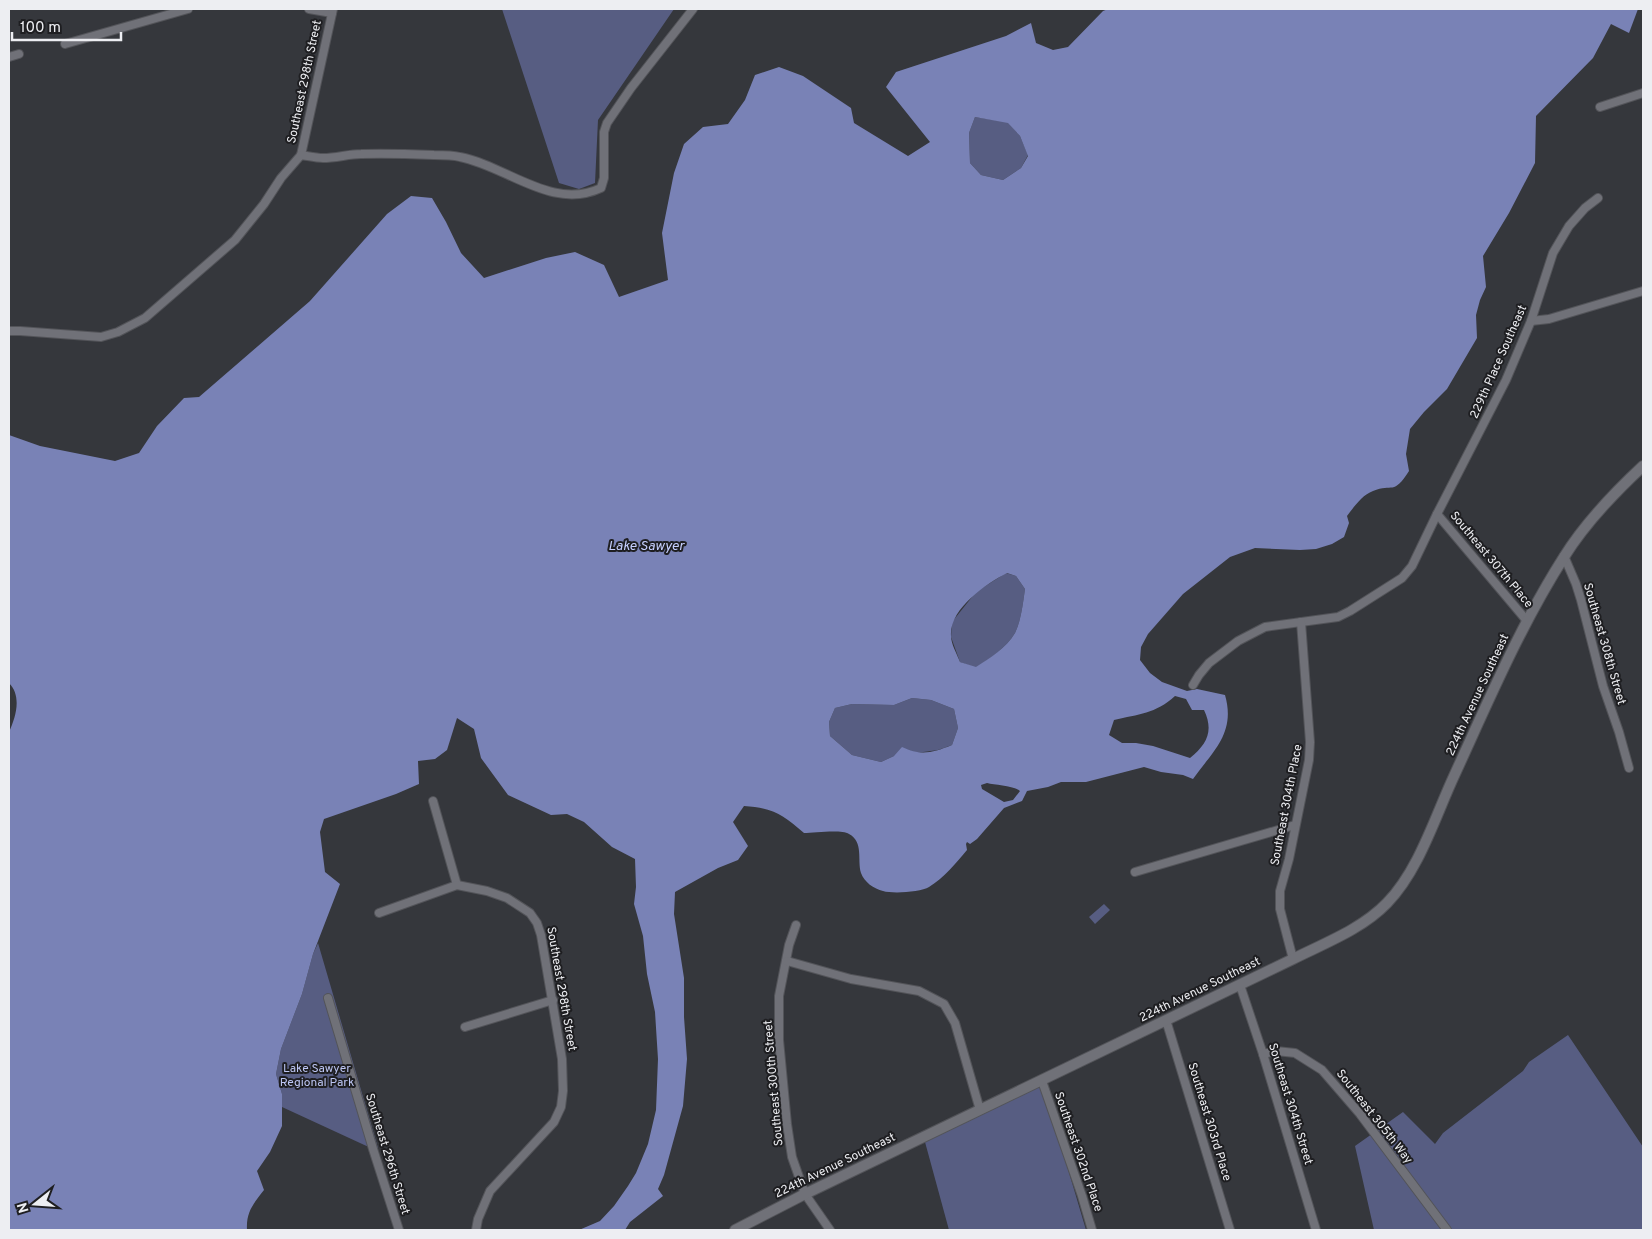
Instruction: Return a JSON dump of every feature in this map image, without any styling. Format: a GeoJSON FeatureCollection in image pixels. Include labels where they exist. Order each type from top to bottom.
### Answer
{"type":"FeatureCollection","features":[{"type":"Feature","properties":{"kind":"street"},"geometry":{"type":"LineString","coordinates":[[65,44],[188,9]]}},
{"type":"Feature","properties":{"kind":"street"},"geometry":{"type":"LineString","coordinates":[[308,9],[332,11]]}},
{"type":"Feature","properties":{"kind":"street"},"geometry":{"type":"LineString","coordinates":[[9,331],[20,330],[101,337],[118,332],[145,318],[235,240],[264,204],[281,178],[301,155],[324,158],[361,154],[460,156],[496,168],[559,194],[570,195],[591,192],[601,188],[604,178],[604,132],[607,123],[631,88],[693,9]]}},
{"type":"Feature","properties":{"kind":"street","name":"Southeast 298th Street"},"geometry":{"type":"LineString","coordinates":[[301,155],[332,11]]}},
{"type":"Feature","properties":{"kind":"street"},"geometry":{"type":"LineString","coordinates":[[9,57],[19,54]]}},
{"type":"Feature","properties":{"kind":"street"},"geometry":{"type":"LineString","coordinates":[[1600,106],[1643,94]]}},
{"type":"Feature","properties":{"kind":"street","name":"229th Place Southeast"},"geometry":{"type":"LineString","coordinates":[[1194,685],[1199,674],[1209,663],[1238,641],[1265,627],[1338,617],[1402,578],[1412,566],[1492,408],[1531,322],[1553,253],[1569,226],[1585,208],[1598,198]]}},
{"type":"Feature","properties":{"kind":"street"},"geometry":{"type":"LineString","coordinates":[[1531,322],[1549,319],[1643,291]]}},
{"type":"Feature","properties":{"kind":"street","name":"224th Avenue Southeast"},"geometry":{"type":"LineString","coordinates":[[735,1230],[805,1194],[1294,959],[1366,920],[1387,902],[1401,886],[1427,839],[1496,684],[1527,621],[1564,556],[1601,508],[1643,466]]}},
{"type":"Feature","properties":{"kind":"street","name":"Southeast 307th Place"},"geometry":{"type":"LineString","coordinates":[[1437,514],[1527,621]]}},
{"type":"Feature","properties":{"kind":"street","name":"Southeast 308th Street"},"geometry":{"type":"LineString","coordinates":[[1564,556],[1579,592],[1605,695],[1619,732],[1629,768]]}},
{"type":"Feature","properties":{"kind":"street","name":"Southeast 304th Place"},"geometry":{"type":"LineString","coordinates":[[1294,959],[1280,909],[1280,891],[1289,859],[1309,760],[1310,742],[1301,622]]}},
{"type":"Feature","properties":{"kind":"street"},"geometry":{"type":"LineString","coordinates":[[379,912],[457,885],[433,801]]}},
{"type":"Feature","properties":{"kind":"street"},"geometry":{"type":"LineString","coordinates":[[1135,872],[1295,825]]}},
{"type":"Feature","properties":{"kind":"street","name":"Southeast 298th Street"},"geometry":{"type":"LineString","coordinates":[[457,885],[487,891],[507,898],[530,913],[537,923],[553,1000],[562,1059],[563,1091],[560,1107],[554,1122],[490,1191],[478,1219],[476,1230]]}},
{"type":"Feature","properties":{"kind":"street","name":"Southeast 300th Street"},"geometry":{"type":"LineString","coordinates":[[796,925],[789,945],[779,996],[779,1040],[790,1141],[792,1157],[805,1194],[830,1230]]}},
{"type":"Feature","properties":{"kind":"street"},"geometry":{"type":"LineString","coordinates":[[787,961],[851,979],[919,991],[944,1004],[955,1023],[980,1110]]}},
{"type":"Feature","properties":{"kind":"street","name":"Southeast 304th Street"},"geometry":{"type":"LineString","coordinates":[[1240,985],[1263,1054],[1316,1230]]}},
{"type":"Feature","properties":{"kind":"street","name":"Southeast 296th Street"},"geometry":{"type":"LineString","coordinates":[[328,998],[373,1149],[400,1230]]}},
{"type":"Feature","properties":{"kind":"street"},"geometry":{"type":"LineString","coordinates":[[465,1027],[553,1000]]}},
{"type":"Feature","properties":{"kind":"street","name":"Southeast 303rd Place"},"geometry":{"type":"LineString","coordinates":[[1166,1020],[1230,1230]]}},
{"type":"Feature","properties":{"kind":"street","name":"Southeast 305th Way"},"geometry":{"type":"LineString","coordinates":[[1263,1054],[1276,1051],[1295,1053],[1322,1070],[1360,1114],[1447,1230]]}},
{"type":"Feature","properties":{"kind":"street","name":"Southeast 302nd Place"},"geometry":{"type":"LineString","coordinates":[[1042,1081],[1092,1230]]}},
{"type":"Feature","properties":{"kind":"green space"},"geometry":{"type":"Polygon","coordinates":[[[502,9],[674,9],[598,120],[595,183],[579,189],[559,183],[502,9]]]}},
{"type":"Feature","properties":{"kind":"green space"},"geometry":{"type":"Polygon","coordinates":[[[975,117],[1008,122],[1020,136],[1028,155],[1021,168],[1003,180],[981,175],[970,163],[969,133],[975,117]]]}},
{"type":"Feature","properties":{"kind":"green space"},"geometry":{"type":"Polygon","coordinates":[[[1006,573],[1016,576],[1025,589],[1015,633],[1002,648],[976,668],[960,662],[951,637],[952,622],[976,592],[1006,573]]]}},
{"type":"Feature","properties":{"kind":"green space"},"geometry":{"type":"Polygon","coordinates":[[[912,698],[931,700],[954,709],[958,728],[952,745],[938,750],[894,756],[881,762],[852,755],[830,736],[829,722],[835,708],[852,704],[894,705],[912,698]]]}},
{"type":"Feature","properties":{"kind":"green space"},"geometry":{"type":"Polygon","coordinates":[[[1104,904],[1110,910],[1095,924],[1089,917],[1104,904]]]}},
{"type":"Feature","properties":{"kind":"green space","name":"Lake Sawyer Regional Park"},"geometry":{"type":"Polygon","coordinates":[[[318,943],[378,1148],[373,1149],[282,1107],[282,1094],[276,1074],[281,1049],[302,994],[318,943]]]}},
{"type":"Feature","properties":{"kind":"green space"},"geometry":{"type":"Polygon","coordinates":[[[1568,1035],[1643,1147],[1643,1230],[1374,1230],[1355,1146],[1403,1112],[1435,1144],[1443,1133],[1523,1071],[1529,1062],[1568,1035]]]}},
{"type":"Feature","properties":{"kind":"green space"},"geometry":{"type":"Polygon","coordinates":[[[1042,1081],[1086,1230],[949,1230],[925,1142],[980,1110],[1042,1081]]]}},
{"type":"Feature","properties":{"kind":"water","name":"Lake Sawyer"},"geometry":{"type":"Polygon","coordinates":[[[1108,9],[1638,9],[1629,33],[1611,24],[1593,58],[1536,116],[1535,163],[1509,213],[1483,256],[1486,287],[1476,315],[1477,338],[1447,389],[1410,429],[1406,454],[1409,471],[1404,479],[1396,486],[1373,491],[1362,498],[1347,516],[1349,523],[1344,537],[1332,544],[1316,549],[1300,550],[1255,548],[1230,557],[1183,594],[1148,634],[1141,647],[1140,660],[1150,673],[1162,682],[1187,691],[1197,689],[1225,695],[1228,708],[1225,731],[1215,750],[1193,779],[1183,775],[1144,767],[1086,782],[1061,782],[1048,787],[1027,791],[1022,801],[1004,808],[977,839],[970,844],[967,842],[967,850],[940,879],[925,889],[907,892],[883,891],[876,889],[867,882],[861,873],[857,842],[849,834],[834,831],[804,833],[777,813],[763,808],[744,806],[733,822],[748,846],[738,860],[718,868],[675,892],[674,914],[684,978],[687,1059],[683,1106],[664,1175],[658,1189],[663,1196],[630,1222],[625,1230],[579,1230],[600,1221],[614,1206],[628,1186],[636,1173],[648,1144],[656,1110],[658,1059],[655,1012],[647,974],[643,936],[634,904],[636,887],[635,859],[612,847],[584,822],[567,814],[551,815],[508,795],[481,758],[474,729],[457,718],[447,750],[435,759],[418,761],[419,784],[324,819],[320,832],[325,872],[340,884],[313,954],[302,994],[281,1049],[276,1074],[282,1094],[282,1126],[270,1152],[257,1171],[264,1190],[251,1208],[247,1230],[9,1230],[9,732],[16,713],[17,700],[9,683],[9,435],[40,446],[115,461],[139,453],[157,426],[184,398],[199,397],[310,301],[387,214],[411,196],[432,198],[461,253],[484,278],[546,258],[575,252],[604,265],[619,297],[668,280],[662,233],[674,173],[684,144],[703,127],[728,124],[745,100],[755,75],[779,67],[803,76],[851,108],[854,123],[908,156],[930,142],[886,87],[896,72],[1006,36],[1031,23],[1036,43],[1053,50],[1068,47],[1103,11],[1108,9]],[[975,117],[969,133],[970,163],[981,175],[1003,180],[1021,168],[1028,156],[1020,136],[1008,123],[975,117]],[[1007,573],[970,598],[956,616],[952,626],[951,639],[960,662],[976,667],[1002,648],[1015,633],[1025,589],[1016,576],[1007,573]],[[1175,696],[1168,702],[1146,713],[1114,720],[1109,735],[1122,743],[1153,746],[1190,758],[1201,748],[1207,737],[1208,724],[1204,710],[1192,710],[1186,699],[1175,696]],[[912,698],[894,705],[852,704],[835,708],[829,722],[830,736],[852,755],[881,762],[894,756],[902,747],[915,752],[927,752],[952,745],[958,728],[954,709],[931,700],[912,698]],[[987,783],[981,785],[982,789],[1004,802],[1013,800],[1020,791],[987,783]]]}}]}
